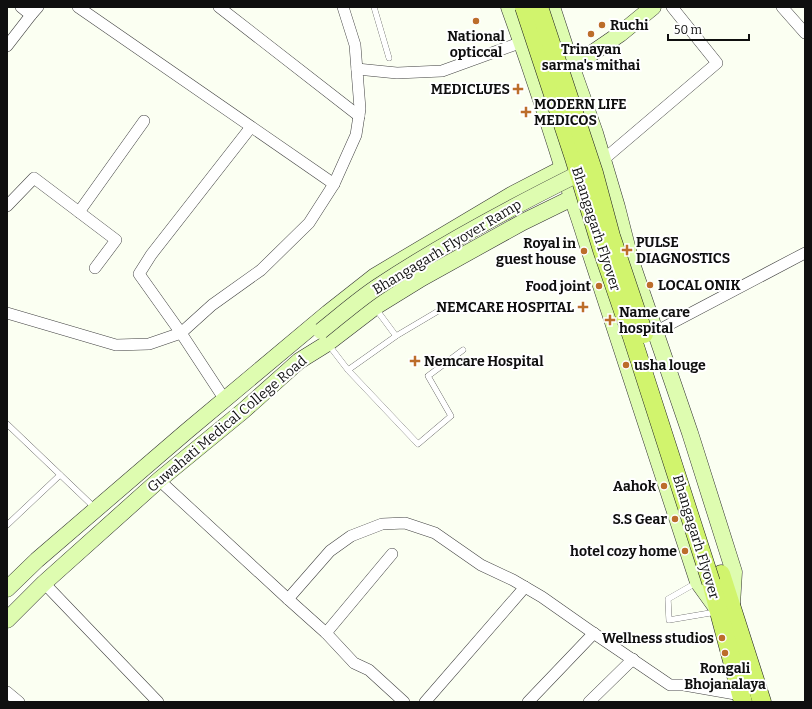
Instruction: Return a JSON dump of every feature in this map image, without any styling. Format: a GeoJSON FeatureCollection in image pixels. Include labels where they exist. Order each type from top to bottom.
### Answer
{"type":"FeatureCollection","features":[{"type":"Feature","properties":{"kind":"main road"},"geometry":{"type":"LineString","coordinates":[[509,7],[555,140],[570,171],[572,198],[582,227],[710,579]]}},
{"type":"Feature","properties":{"kind":"main road","name":"Bhangagarh Flyover"},"geometry":{"type":"LineString","coordinates":[[524,7],[574,158],[570,171],[710,579],[725,610]]}},
{"type":"Feature","properties":{"kind":"main road","name":"Bhangagarh Flyover"},"geometry":{"type":"LineString","coordinates":[[539,7],[589,158],[611,236],[659,378],[710,579]]}},
{"type":"Feature","properties":{"kind":"main road"},"geometry":{"type":"LineString","coordinates":[[552,7],[603,160],[630,258],[690,433],[734,572],[725,610],[742,699]]}},
{"type":"Feature","properties":{"kind":"main road"},"geometry":{"type":"LineString","coordinates":[[571,63],[640,7]]}},
{"type":"Feature","properties":{"kind":"main road"},"geometry":{"type":"LineString","coordinates":[[536,82],[620,34],[653,7]]}},
{"type":"Feature","properties":{"kind":"main road","name":"Bhangagarh Flyover Ramp"},"geometry":{"type":"LineString","coordinates":[[304,345],[325,337],[378,286],[439,248],[521,203],[570,171]]}},
{"type":"Feature","properties":{"kind":"main road","name":"Guwahati Medical College Road"},"geometry":{"type":"LineString","coordinates":[[7,588],[37,560],[224,400],[375,276],[511,195],[570,171]]}},
{"type":"Feature","properties":{"kind":"main road","name":"Guwahati Medical College Road"},"geometry":{"type":"LineString","coordinates":[[7,620],[44,583],[159,480],[243,411],[325,337],[422,278],[522,222],[572,198]]}},
{"type":"Feature","properties":{"kind":"main road"},"geometry":{"type":"LineString","coordinates":[[582,227],[618,213]]}},
{"type":"Feature","properties":{"kind":"main road"},"geometry":{"type":"LineString","coordinates":[[287,347],[304,345],[299,361]]}},
{"type":"Feature","properties":{"kind":"main road"},"geometry":{"type":"LineString","coordinates":[[725,610],[762,702]]}},
{"type":"Feature","properties":{"kind":"street"},"geometry":{"type":"LineString","coordinates":[[7,46],[34,11],[21,7]]}},
{"type":"Feature","properties":{"kind":"street"},"geometry":{"type":"LineString","coordinates":[[78,7],[334,184]]}},
{"type":"Feature","properties":{"kind":"street"},"geometry":{"type":"LineString","coordinates":[[219,7],[359,116]]}},
{"type":"Feature","properties":{"kind":"street"},"geometry":{"type":"LineString","coordinates":[[7,314],[116,344],[149,344],[180,333],[212,305],[266,265],[309,224],[334,184],[356,135],[360,109],[357,69],[354,45],[343,7]]}},
{"type":"Feature","properties":{"kind":"street"},"geometry":{"type":"LineString","coordinates":[[603,160],[717,63],[672,7]]}},
{"type":"Feature","properties":{"kind":"street"},"geometry":{"type":"LineString","coordinates":[[782,7],[805,33]]}},
{"type":"Feature","properties":{"kind":"street"},"geometry":{"type":"LineString","coordinates":[[357,69],[396,73],[442,71],[522,42]]}},
{"type":"Feature","properties":{"kind":"street"},"geometry":{"type":"LineString","coordinates":[[79,212],[144,121]]}},
{"type":"Feature","properties":{"kind":"street"},"geometry":{"type":"LineString","coordinates":[[224,400],[139,274],[151,255],[251,127]]}},
{"type":"Feature","properties":{"kind":"street"},"geometry":{"type":"LineString","coordinates":[[7,206],[34,178],[116,240],[95,268]]}},
{"type":"Feature","properties":{"kind":"street"},"geometry":{"type":"LineString","coordinates":[[655,332],[805,253]]}},
{"type":"Feature","properties":{"kind":"street"},"geometry":{"type":"LineString","coordinates":[[159,480],[326,632],[354,663],[369,670],[404,702]]}},
{"type":"Feature","properties":{"kind":"street"},"geometry":{"type":"LineString","coordinates":[[288,599],[330,551],[352,536],[382,524],[405,523],[435,533],[480,565],[542,597],[670,685],[684,685],[742,699]]}},
{"type":"Feature","properties":{"kind":"street"},"geometry":{"type":"LineString","coordinates":[[326,632],[392,554]]}},
{"type":"Feature","properties":{"kind":"street"},"geometry":{"type":"LineString","coordinates":[[44,583],[158,702]]}},
{"type":"Feature","properties":{"kind":"street"},"geometry":{"type":"LineString","coordinates":[[425,702],[525,587]]}},
{"type":"Feature","properties":{"kind":"street"},"geometry":{"type":"LineString","coordinates":[[528,702],[594,633]]}},
{"type":"Feature","properties":{"kind":"street"},"geometry":{"type":"LineString","coordinates":[[589,702],[633,659]]}},
{"type":"Feature","properties":{"kind":"street"},"geometry":{"type":"LineString","coordinates":[[7,692],[19,702]]}},
{"type":"Feature","properties":{"kind":"lane"},"geometry":{"type":"LineString","coordinates":[[374,7],[389,58]]}},
{"type":"Feature","properties":{"kind":"lane"},"geometry":{"type":"LineString","coordinates":[[348,370],[396,336],[450,304]]}},
{"type":"Feature","properties":{"kind":"lane"},"geometry":{"type":"LineString","coordinates":[[375,307],[396,336]]}},
{"type":"Feature","properties":{"kind":"lane"},"geometry":{"type":"LineString","coordinates":[[325,337],[348,370],[418,444],[451,416],[428,376],[462,350]]}},
{"type":"Feature","properties":{"kind":"lane"},"geometry":{"type":"LineString","coordinates":[[7,424],[97,510]]}},
{"type":"Feature","properties":{"kind":"lane"},"geometry":{"type":"LineString","coordinates":[[7,525],[60,475]]}},
{"type":"Feature","properties":{"kind":"lane"},"geometry":{"type":"LineString","coordinates":[[710,579],[668,599],[669,620],[725,610]]}},
{"type":"Feature","properties":{"kind":"place","name":"National opticcal"},"geometry":{"type":"Point","coordinates":[476,21]}},
{"type":"Feature","properties":{"kind":"place","name":"Ruchi"},"geometry":{"type":"Point","coordinates":[602,25]}},
{"type":"Feature","properties":{"kind":"place","name":"Trinayan sarma's mithai"},"geometry":{"type":"Point","coordinates":[591,34]}},
{"type":"Feature","properties":{"kind":"place","name":"MEDICLUES"},"geometry":{"type":"Point","coordinates":[518,89]}},
{"type":"Feature","properties":{"kind":"place","name":"MODERN LIFE MEDICOS"},"geometry":{"type":"Point","coordinates":[526,112]}},
{"type":"Feature","properties":{"kind":"place","name":"PULSE DIAGNOSTICS"},"geometry":{"type":"Point","coordinates":[627,250]}},
{"type":"Feature","properties":{"kind":"place","name":"Royal in guest house"},"geometry":{"type":"Point","coordinates":[584,251]}},
{"type":"Feature","properties":{"kind":"place","name":"LOCAL ONIK"},"geometry":{"type":"Point","coordinates":[650,285]}},
{"type":"Feature","properties":{"kind":"place","name":"Food joint"},"geometry":{"type":"Point","coordinates":[599,286]}},
{"type":"Feature","properties":{"kind":"place","name":"NEMCARE HOSPITAL"},"geometry":{"type":"Point","coordinates":[583,307]}},
{"type":"Feature","properties":{"kind":"place","name":"Name care hospital"},"geometry":{"type":"Point","coordinates":[610,320]}},
{"type":"Feature","properties":{"kind":"place","name":"Nemcare Hospital"},"geometry":{"type":"Point","coordinates":[415,361]}},
{"type":"Feature","properties":{"kind":"place","name":"usha louge"},"geometry":{"type":"Point","coordinates":[626,365]}},
{"type":"Feature","properties":{"kind":"place","name":"Aahok"},"geometry":{"type":"Point","coordinates":[664,486]}},
{"type":"Feature","properties":{"kind":"place","name":"S.S Gear"},"geometry":{"type":"Point","coordinates":[675,519]}},
{"type":"Feature","properties":{"kind":"place","name":"hotel cozy home"},"geometry":{"type":"Point","coordinates":[685,551]}},
{"type":"Feature","properties":{"kind":"place","name":"Wellness studios"},"geometry":{"type":"Point","coordinates":[722,638]}},
{"type":"Feature","properties":{"kind":"place","name":"Rongali Bhojanalaya"},"geometry":{"type":"Point","coordinates":[725,653]}}]}
